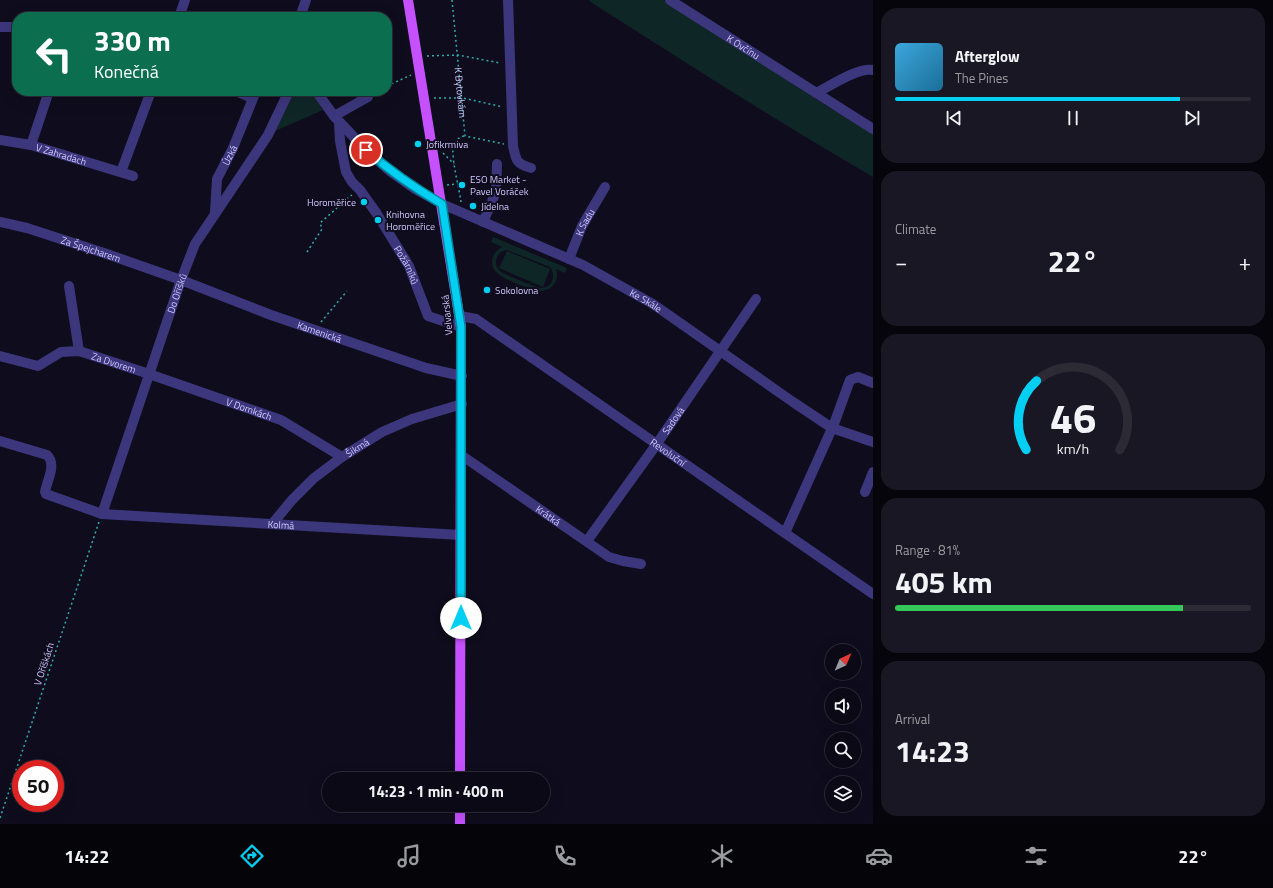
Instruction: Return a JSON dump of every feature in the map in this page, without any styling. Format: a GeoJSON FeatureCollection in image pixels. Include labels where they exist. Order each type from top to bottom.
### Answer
{"type":"FeatureCollection","features":[{"type":"Feature","properties":{"kind":"main road","name":"Velvarská"},"geometry":{"type":"LineString","coordinates":[[411,0],[420,71],[461,327],[462,455],[460,772]]}},
{"type":"Feature","properties":{"kind":"main road"},"geometry":{"type":"LineString","coordinates":[[460,812],[460,824]]}},
{"type":"Feature","properties":{"kind":"street"},"geometry":{"type":"LineString","coordinates":[[181,12],[185,0]]}},
{"type":"Feature","properties":{"kind":"street"},"geometry":{"type":"LineString","coordinates":[[298,0],[299,12]]}},
{"type":"Feature","properties":{"kind":"street"},"geometry":{"type":"LineString","coordinates":[[302,12],[306,0]]}},
{"type":"Feature","properties":{"kind":"street"},"geometry":{"type":"LineString","coordinates":[[508,0],[513,146],[515,159],[521,166],[531,168]]}},
{"type":"Feature","properties":{"kind":"street","name":"K Ovčínu"},"geometry":{"type":"LineString","coordinates":[[670,0],[873,129]]}},
{"type":"Feature","properties":{"kind":"street"},"geometry":{"type":"LineString","coordinates":[[0,27],[12,27]]}},
{"type":"Feature","properties":{"kind":"street"},"geometry":{"type":"LineString","coordinates":[[816,93],[859,72],[873,70]]}},
{"type":"Feature","properties":{"kind":"street"},"geometry":{"type":"LineString","coordinates":[[31,145],[47,96]]}},
{"type":"Feature","properties":{"kind":"street"},"geometry":{"type":"LineString","coordinates":[[121,172],[149,96]]}},
{"type":"Feature","properties":{"kind":"street","name":"Úzká"},"geometry":{"type":"LineString","coordinates":[[214,214],[217,178],[233,148],[253,96]]}},
{"type":"Feature","properties":{"kind":"street","name":"Do Oříšků"},"geometry":{"type":"LineString","coordinates":[[102,514],[181,280],[195,244],[268,136],[286,96]]}},
{"type":"Feature","properties":{"kind":"street","name":"Ke Skále"},"geometry":{"type":"LineString","coordinates":[[320,96],[336,119],[366,150],[391,172],[416,189],[442,204],[583,265],[653,304],[832,428],[873,442]]}},
{"type":"Feature","properties":{"kind":"street"},"geometry":{"type":"LineString","coordinates":[[336,119],[368,97]]}},
{"type":"Feature","properties":{"kind":"street","name":"Požárníků"},"geometry":{"type":"LineString","coordinates":[[336,119],[346,172],[377,214],[409,266],[428,316],[461,327]]}},
{"type":"Feature","properties":{"kind":"street","name":"V Zahradách"},"geometry":{"type":"LineString","coordinates":[[0,140],[31,145],[133,176]]}},
{"type":"Feature","properties":{"kind":"street"},"geometry":{"type":"LineString","coordinates":[[483,222],[496,192],[497,164]]}},
{"type":"Feature","properties":{"kind":"street","name":"K Sadu"},"geometry":{"type":"LineString","coordinates":[[569,259],[582,226],[605,187]]}},
{"type":"Feature","properties":{"kind":"street","name":"Za Špejcharem"},"geometry":{"type":"LineString","coordinates":[[0,222],[27,228],[71,242],[181,280]]}},
{"type":"Feature","properties":{"kind":"street","name":"Kamenická"},"geometry":{"type":"LineString","coordinates":[[181,280],[271,315],[426,368],[462,376]]}},
{"type":"Feature","properties":{"kind":"street","name":"Za Dvorem"},"geometry":{"type":"LineString","coordinates":[[69,286],[79,351]]}},
{"type":"Feature","properties":{"kind":"street","name":"Sadová"},"geometry":{"type":"LineString","coordinates":[[587,541],[656,445],[756,299]]}},
{"type":"Feature","properties":{"kind":"street","name":"Revoluční"},"geometry":{"type":"LineString","coordinates":[[460,316],[476,319],[873,594]]}},
{"type":"Feature","properties":{"kind":"street","name":"Za Dvorem"},"geometry":{"type":"LineString","coordinates":[[0,356],[38,366],[61,352],[79,351],[149,374]]}},
{"type":"Feature","properties":{"kind":"street","name":"V Domkách"},"geometry":{"type":"LineString","coordinates":[[149,374],[281,420],[342,457]]}},
{"type":"Feature","properties":{"kind":"street"},"geometry":{"type":"LineString","coordinates":[[785,533],[832,428],[850,380],[858,377],[873,383]]}},
{"type":"Feature","properties":{"kind":"street","name":"Šikmá"},"geometry":{"type":"LineString","coordinates":[[273,523],[292,500],[314,478],[342,457],[382,432],[412,419],[462,404]]}},
{"type":"Feature","properties":{"kind":"street","name":"Kolmá"},"geometry":{"type":"LineString","coordinates":[[0,441],[47,455],[51,459],[52,464],[46,487],[46,494],[102,514],[461,535]]}},
{"type":"Feature","properties":{"kind":"street","name":"Krátká"},"geometry":{"type":"LineString","coordinates":[[462,455],[609,557],[641,564]]}},
{"type":"Feature","properties":{"kind":"street"},"geometry":{"type":"LineString","coordinates":[[865,492],[873,472]]}},
{"type":"Feature","properties":{"kind":"path","name":"K Bytovkám"},"geometry":{"type":"LineString","coordinates":[[452,0],[465,136]]}},
{"type":"Feature","properties":{"kind":"path"},"geometry":{"type":"LineString","coordinates":[[425,56],[458,55],[510,65]]}},
{"type":"Feature","properties":{"kind":"path"},"geometry":{"type":"LineString","coordinates":[[392,84],[420,71]]}},
{"type":"Feature","properties":{"kind":"path"},"geometry":{"type":"LineString","coordinates":[[432,98],[462,98],[512,109]]}},
{"type":"Feature","properties":{"kind":"path"},"geometry":{"type":"LineString","coordinates":[[456,203],[462,206],[453,146],[457,140],[462,136],[465,136],[513,146]]}},
{"type":"Feature","properties":{"kind":"path"},"geometry":{"type":"LineString","coordinates":[[442,158],[441,151],[455,165]]}},
{"type":"Feature","properties":{"kind":"path"},"geometry":{"type":"LineString","coordinates":[[446,179],[447,185],[458,184]]}},
{"type":"Feature","properties":{"kind":"path"},"geometry":{"type":"LineString","coordinates":[[307,252],[322,229],[320,223],[336,209],[339,204],[360,190]]}},
{"type":"Feature","properties":{"kind":"path"},"geometry":{"type":"LineString","coordinates":[[315,329],[347,291]]}},
{"type":"Feature","properties":{"kind":"path","name":"V Oříškách"},"geometry":{"type":"LineString","coordinates":[[0,818],[102,514]]}},
{"type":"Feature","properties":{"kind":"green space"},"geometry":{"type":"Polygon","coordinates":[[[663,0],[716,33],[828,107],[873,133],[873,177],[730,90],[589,1],[663,0]]]}},
{"type":"Feature","properties":{"kind":"green space"},"geometry":{"type":"Polygon","coordinates":[[[291,96],[314,96],[323,110],[275,131],[291,96]]]}},
{"type":"Feature","properties":{"kind":"green space"},"geometry":{"type":"Polygon","coordinates":[[[493,237],[567,268],[565,273],[556,269],[557,278],[553,285],[546,290],[537,291],[510,281],[497,273],[493,268],[492,259],[498,249],[502,247],[491,242],[493,237]],[[507,250],[497,256],[496,261],[497,267],[501,272],[528,284],[542,288],[551,283],[553,274],[550,267],[507,250]]]}},
{"type":"Feature","properties":{"kind":"green space"},"geometry":{"type":"Polygon","coordinates":[[[507,251],[550,269],[543,287],[499,268],[507,251]]]}},
{"type":"Feature","properties":{"kind":"place","name":"Jofikrmiva"},"geometry":{"type":"Point","coordinates":[418,144]}},
{"type":"Feature","properties":{"kind":"place","name":"ESO Market - Pavel Voráček"},"geometry":{"type":"Point","coordinates":[462,185]}},
{"type":"Feature","properties":{"kind":"place","name":"Horoměřice"},"geometry":{"type":"Point","coordinates":[364,202]}},
{"type":"Feature","properties":{"kind":"place","name":"Jídelna"},"geometry":{"type":"Point","coordinates":[473,206]}},
{"type":"Feature","properties":{"kind":"place","name":"Knihovna Horoměřice"},"geometry":{"type":"Point","coordinates":[378,220]}},
{"type":"Feature","properties":{"kind":"place","name":"Sokolovna"},"geometry":{"type":"Point","coordinates":[487,290]}},
{"type":"Feature","properties":{"kind":"route"},"geometry":{"type":"LineString","coordinates":[[366,150],[391,172],[442,204],[461,327],[461,618]]}}]}
